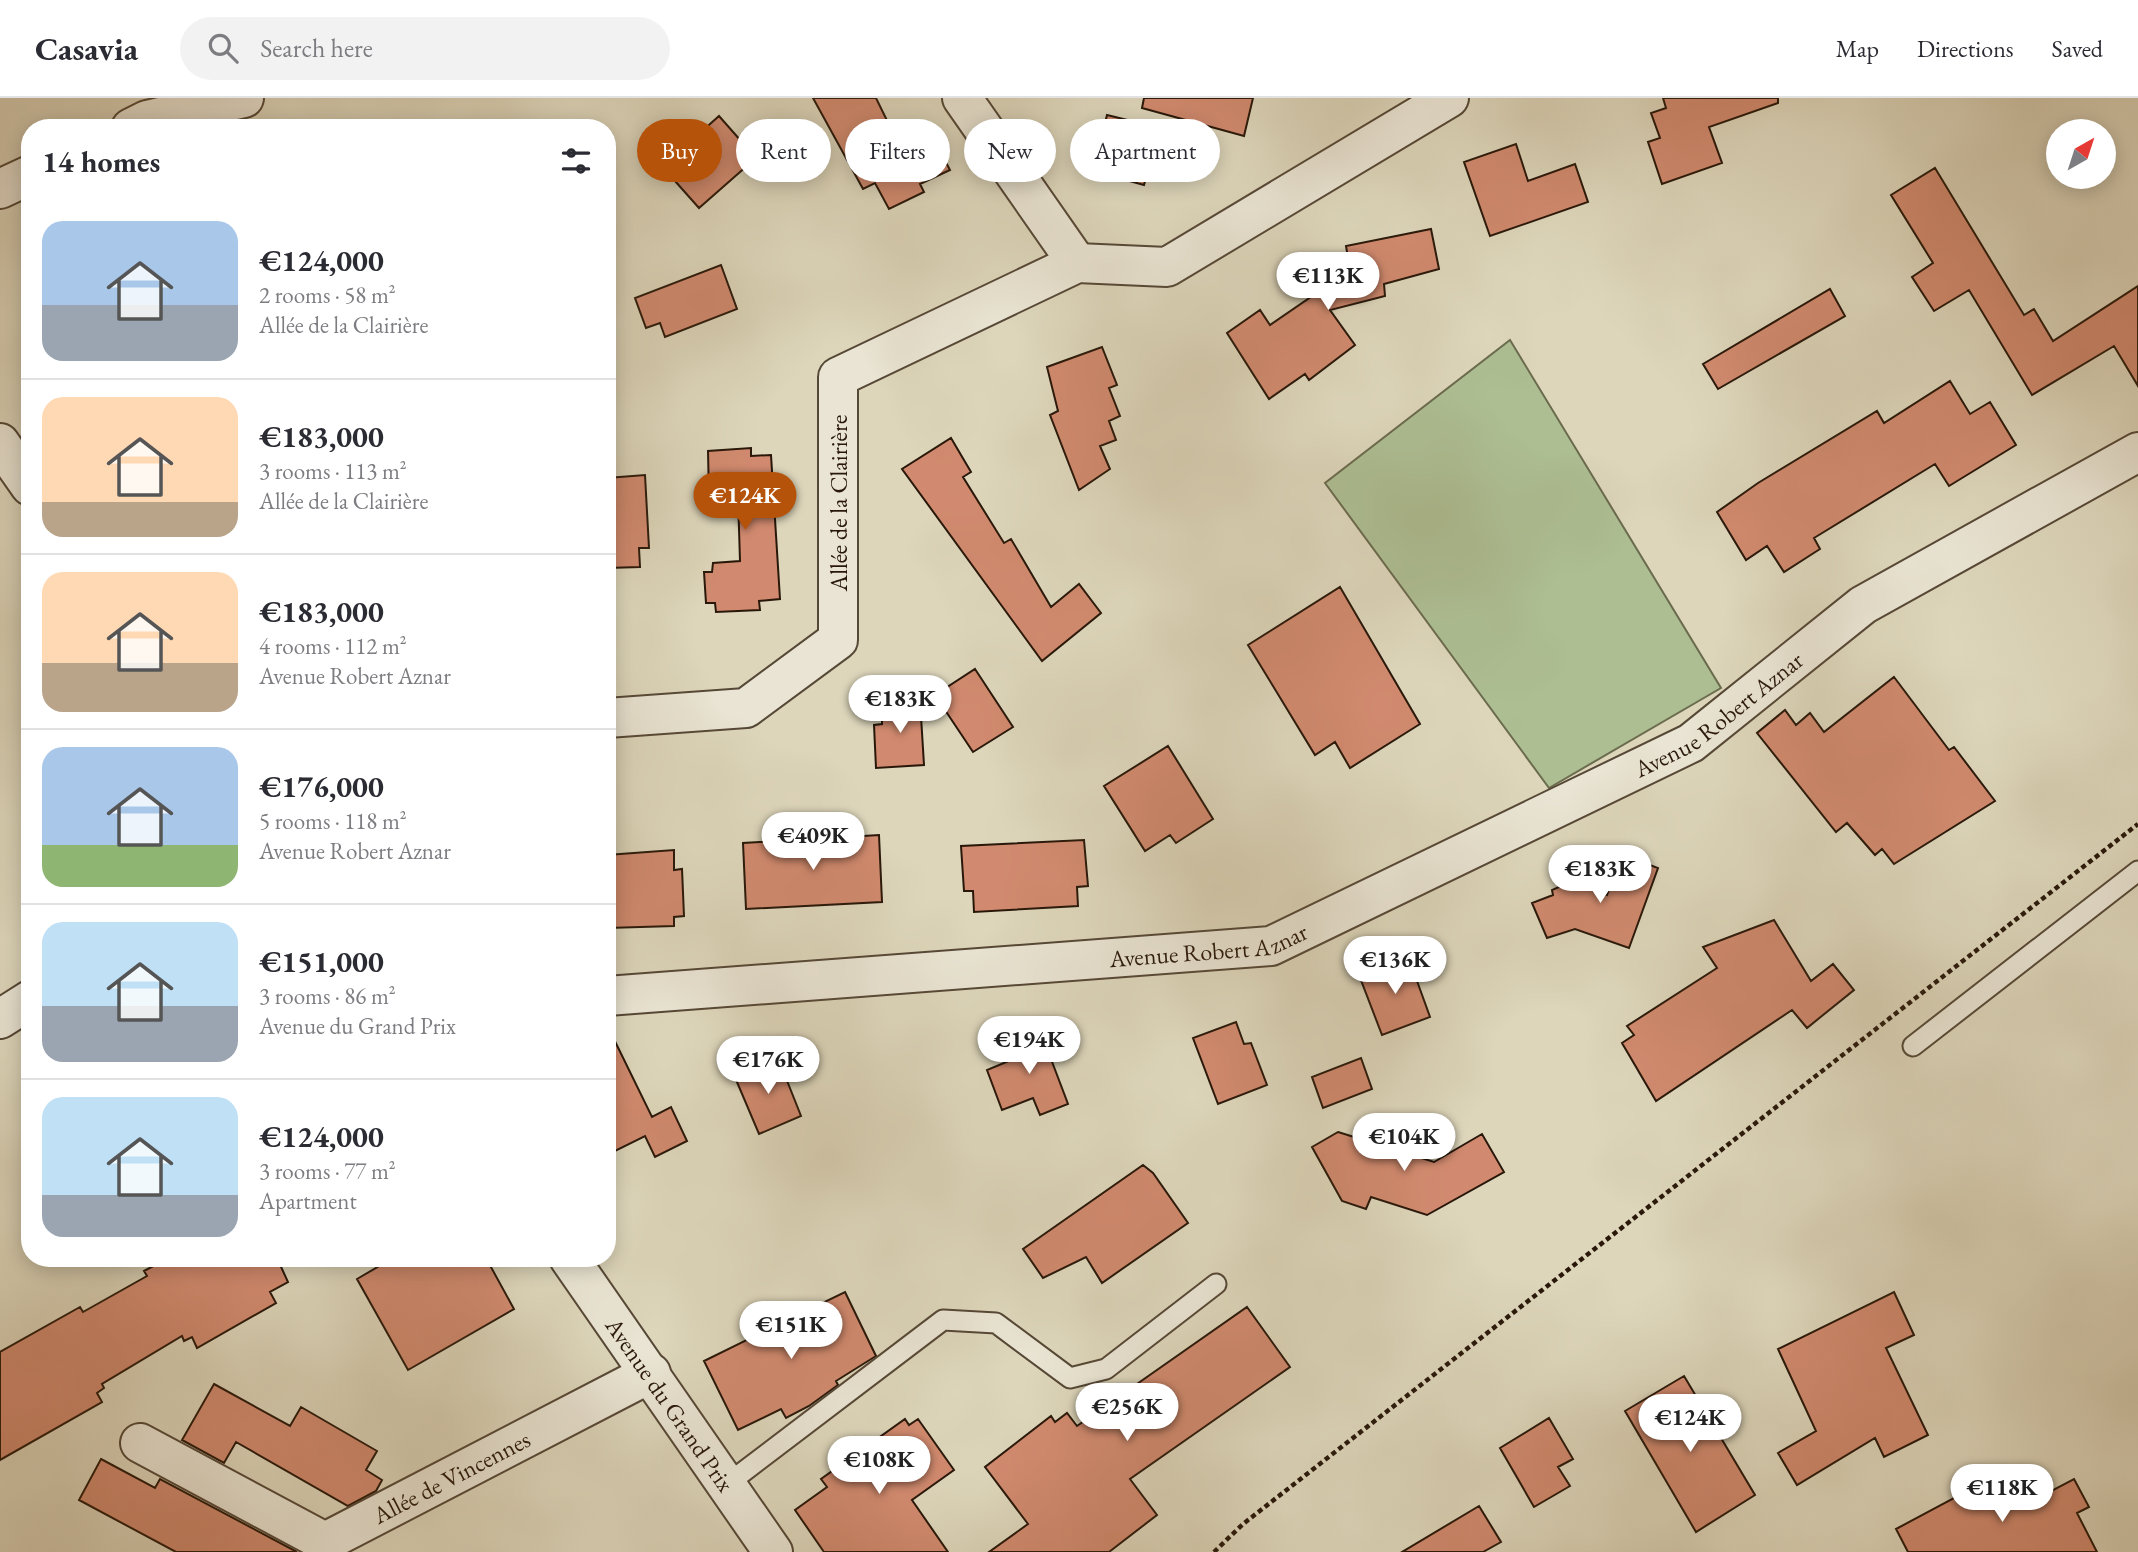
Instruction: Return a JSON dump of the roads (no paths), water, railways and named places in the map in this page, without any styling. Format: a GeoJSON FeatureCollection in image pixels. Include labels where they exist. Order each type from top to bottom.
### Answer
{"type":"FeatureCollection","features":[{"type":"Feature","properties":{"kind":"street"},"geometry":{"type":"LineString","coordinates":[[151,119],[244,98]]}},
{"type":"Feature","properties":{"kind":"street"},"geometry":{"type":"LineString","coordinates":[[962,98],[1077,263],[1167,267],[1449,98]]}},
{"type":"Feature","properties":{"kind":"street"},"geometry":{"type":"LineString","coordinates":[[0,189],[21,179]]}},
{"type":"Feature","properties":{"kind":"street","name":"Allée de la Clairière"},"geometry":{"type":"LineString","coordinates":[[616,717],[746,708],[838,640],[838,377],[1077,263]]}},
{"type":"Feature","properties":{"kind":"street"},"geometry":{"type":"LineString","coordinates":[[0,443],[21,473]]}},
{"type":"Feature","properties":{"kind":"street","name":"Avenue Robert Aznar"},"geometry":{"type":"LineString","coordinates":[[616,995],[1271,946],[1691,743],[1863,605],[2138,452]]}},
{"type":"Feature","properties":{"kind":"street"},"geometry":{"type":"LineString","coordinates":[[0,1018],[21,1005]]}},
{"type":"Feature","properties":{"kind":"street","name":"Avenue du Grand Prix"},"geometry":{"type":"LineString","coordinates":[[575,1267],[773,1552]]}},
{"type":"Feature","properties":{"kind":"street","name":"Allée de Vincennes"},"geometry":{"type":"LineString","coordinates":[[140,1443],[325,1542],[650,1373]]}},
{"type":"Feature","properties":{"kind":"lane"},"geometry":{"type":"LineString","coordinates":[[1913,1046],[2138,871]]}},
{"type":"Feature","properties":{"kind":"lane"},"geometry":{"type":"LineString","coordinates":[[726,1485],[943,1320],[996,1323],[1070,1378],[1106,1368],[1216,1284]]}}]}
